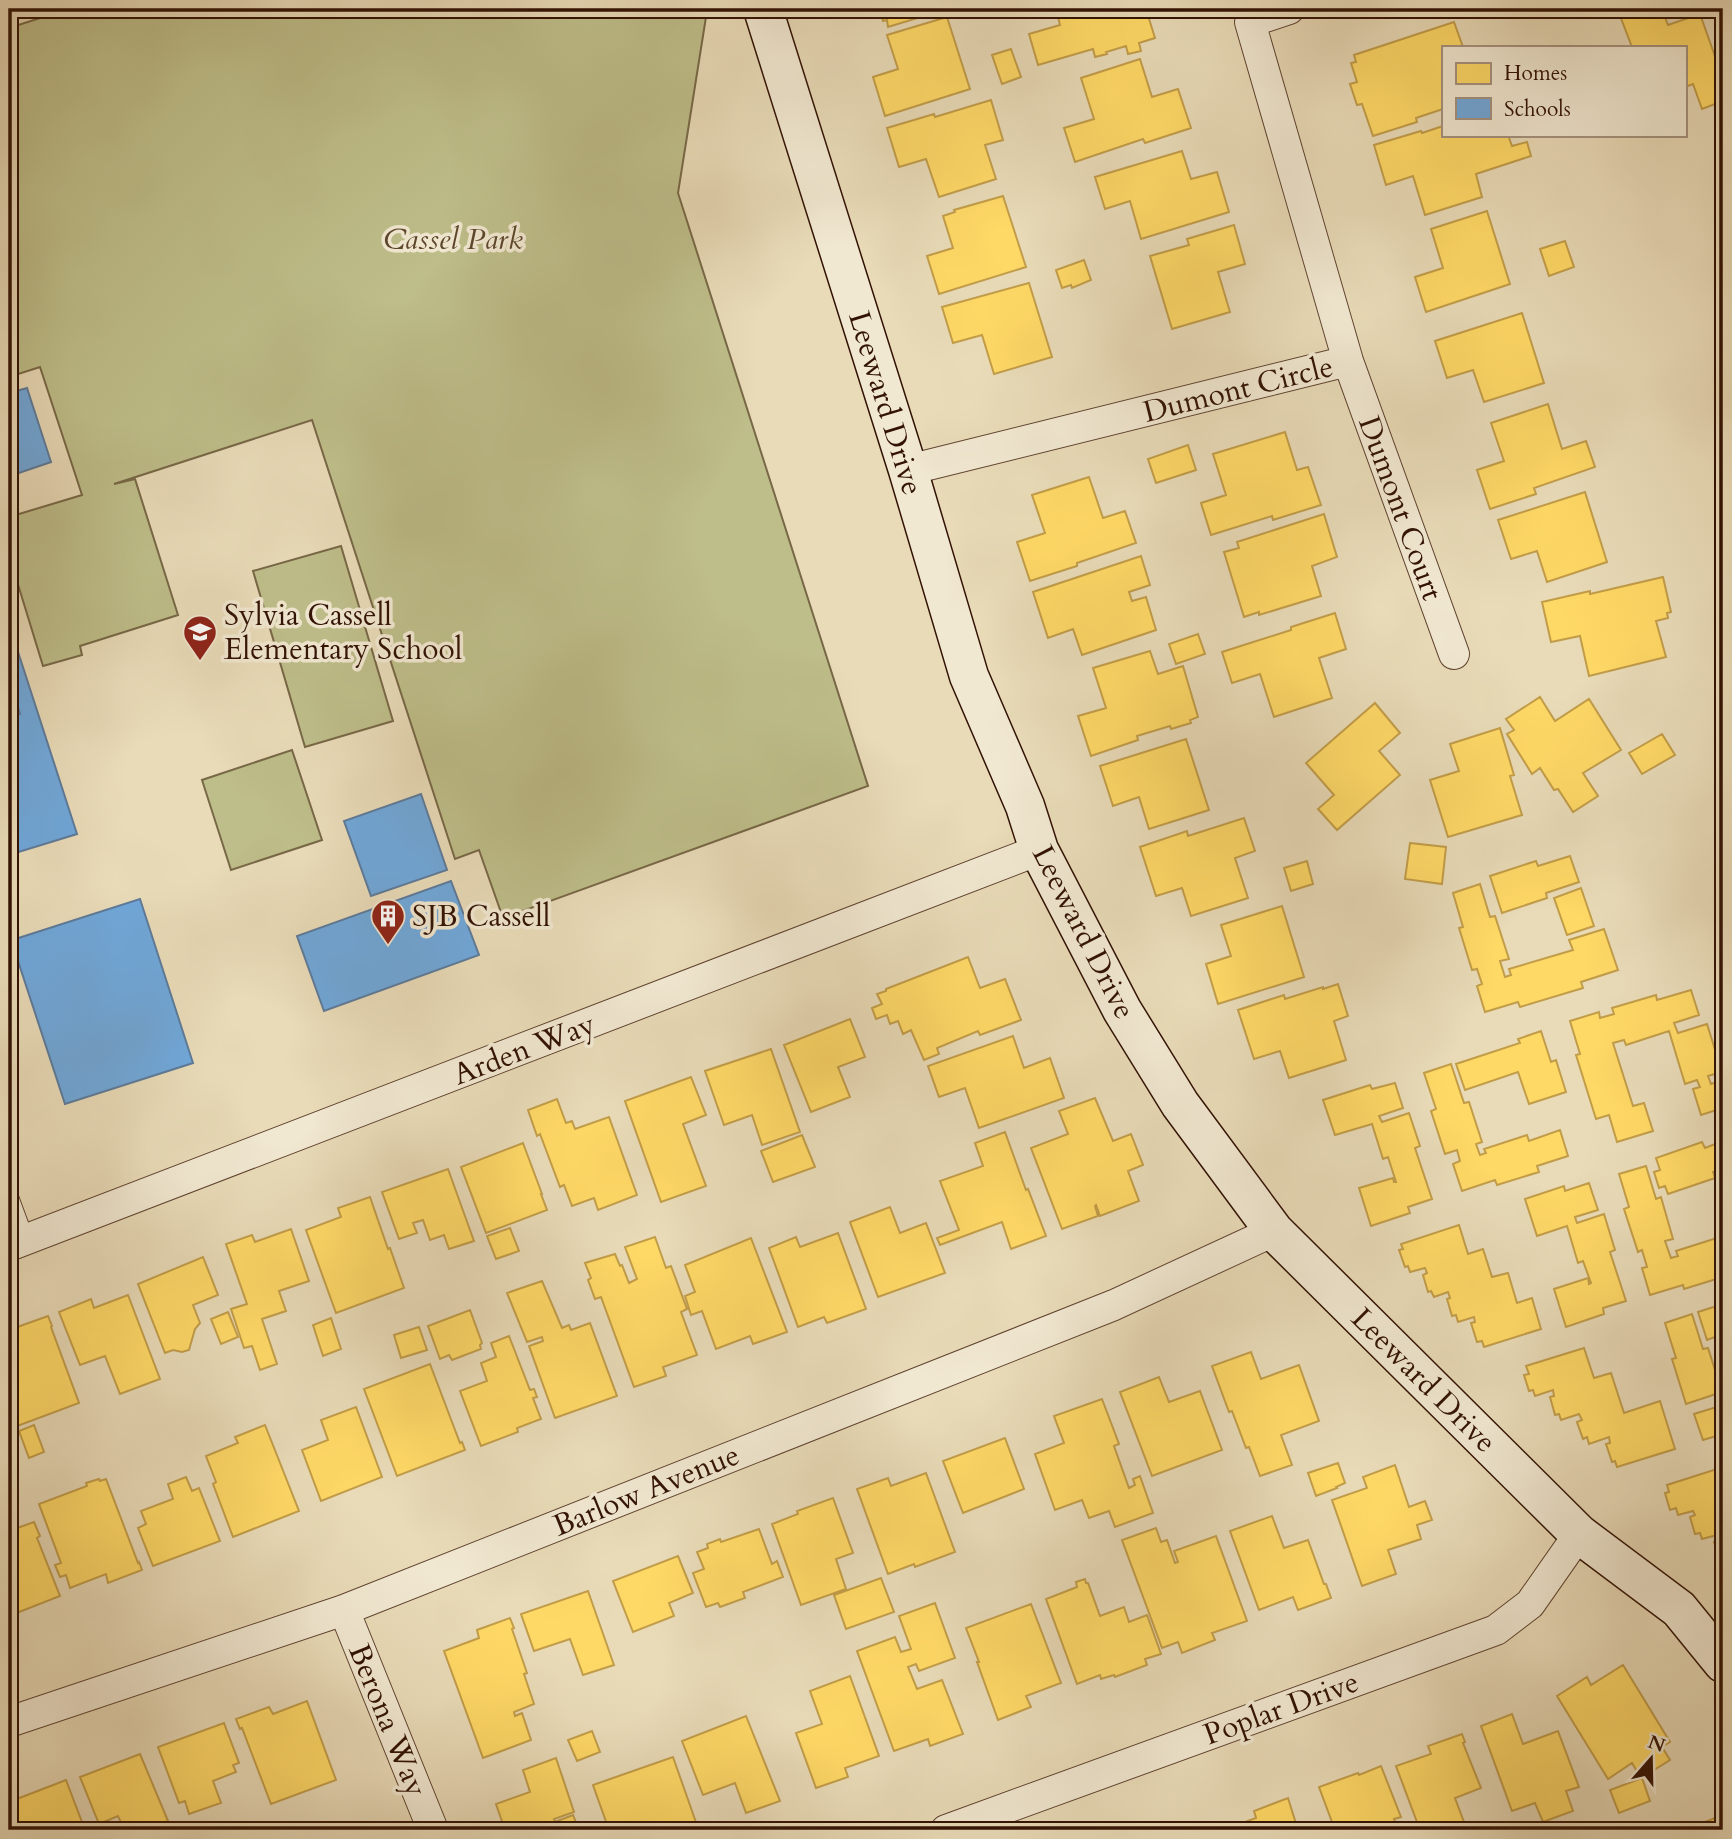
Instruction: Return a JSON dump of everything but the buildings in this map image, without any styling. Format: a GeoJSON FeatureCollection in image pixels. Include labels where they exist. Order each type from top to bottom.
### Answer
{"type":"FeatureCollection","features":[{"type":"Feature","properties":{"kind":"street","name":"Leeward Drive"},"geometry":{"type":"LineString","coordinates":[[763,9],[908,470],[969,676],[1025,806],[1039,850],[1122,1010],[1180,1104],[1274,1231],[1579,1534],[1679,1609],[1723,1663]]}},
{"type":"Feature","properties":{"kind":"street","name":"Dumont Circle"},"geometry":{"type":"LineString","coordinates":[[908,470],[1348,361],[1250,22],[1289,9]]}},
{"type":"Feature","properties":{"kind":"street","name":"Dumont Court"},"geometry":{"type":"LineString","coordinates":[[1348,361],[1454,654]]}},
{"type":"Feature","properties":{"kind":"street","name":"Arden Way"},"geometry":{"type":"LineString","coordinates":[[17,1243],[1039,850]]}},
{"type":"Feature","properties":{"kind":"street","name":"Barlow Avenue"},"geometry":{"type":"LineString","coordinates":[[9,1722],[344,1609],[1114,1305],[1274,1231]]}},
{"type":"Feature","properties":{"kind":"street","name":"Poplar Drive"},"geometry":{"type":"LineString","coordinates":[[946,1830],[1496,1630],[1530,1604],[1579,1534]]}},
{"type":"Feature","properties":{"kind":"street","name":"Berona Way"},"geometry":{"type":"LineString","coordinates":[[344,1609],[433,1830]]}},
{"type":"Feature","properties":{"kind":"lane"},"geometry":{"type":"LineString","coordinates":[[9,1194],[17,1243]]}},
{"type":"Feature","properties":{"kind":"green space","name":"Cassel Park"},"geometry":{"type":"Polygon","coordinates":[[[68,9],[705,9],[706,17],[678,193],[868,786],[503,918],[479,850],[455,859],[312,420],[114,484],[135,479],[178,615],[80,646],[82,655],[43,666],[9,555],[9,517],[82,495],[40,367],[9,377],[9,28],[68,9]]]}},
{"type":"Feature","properties":{"kind":"green space"},"geometry":{"type":"Polygon","coordinates":[[[341,546],[393,721],[305,747],[253,571],[341,546]]]}},
{"type":"Feature","properties":{"kind":"green space"},"geometry":{"type":"Polygon","coordinates":[[[292,750],[322,840],[231,870],[202,780],[292,750]]]}},
{"type":"Feature","properties":{"kind":"place","name":"Sylvia Cassell Elementary School"},"geometry":{"type":"Point","coordinates":[200,662]}},
{"type":"Feature","properties":{"kind":"place","name":"SJB Cassell"},"geometry":{"type":"Point","coordinates":[388,946]}}]}
